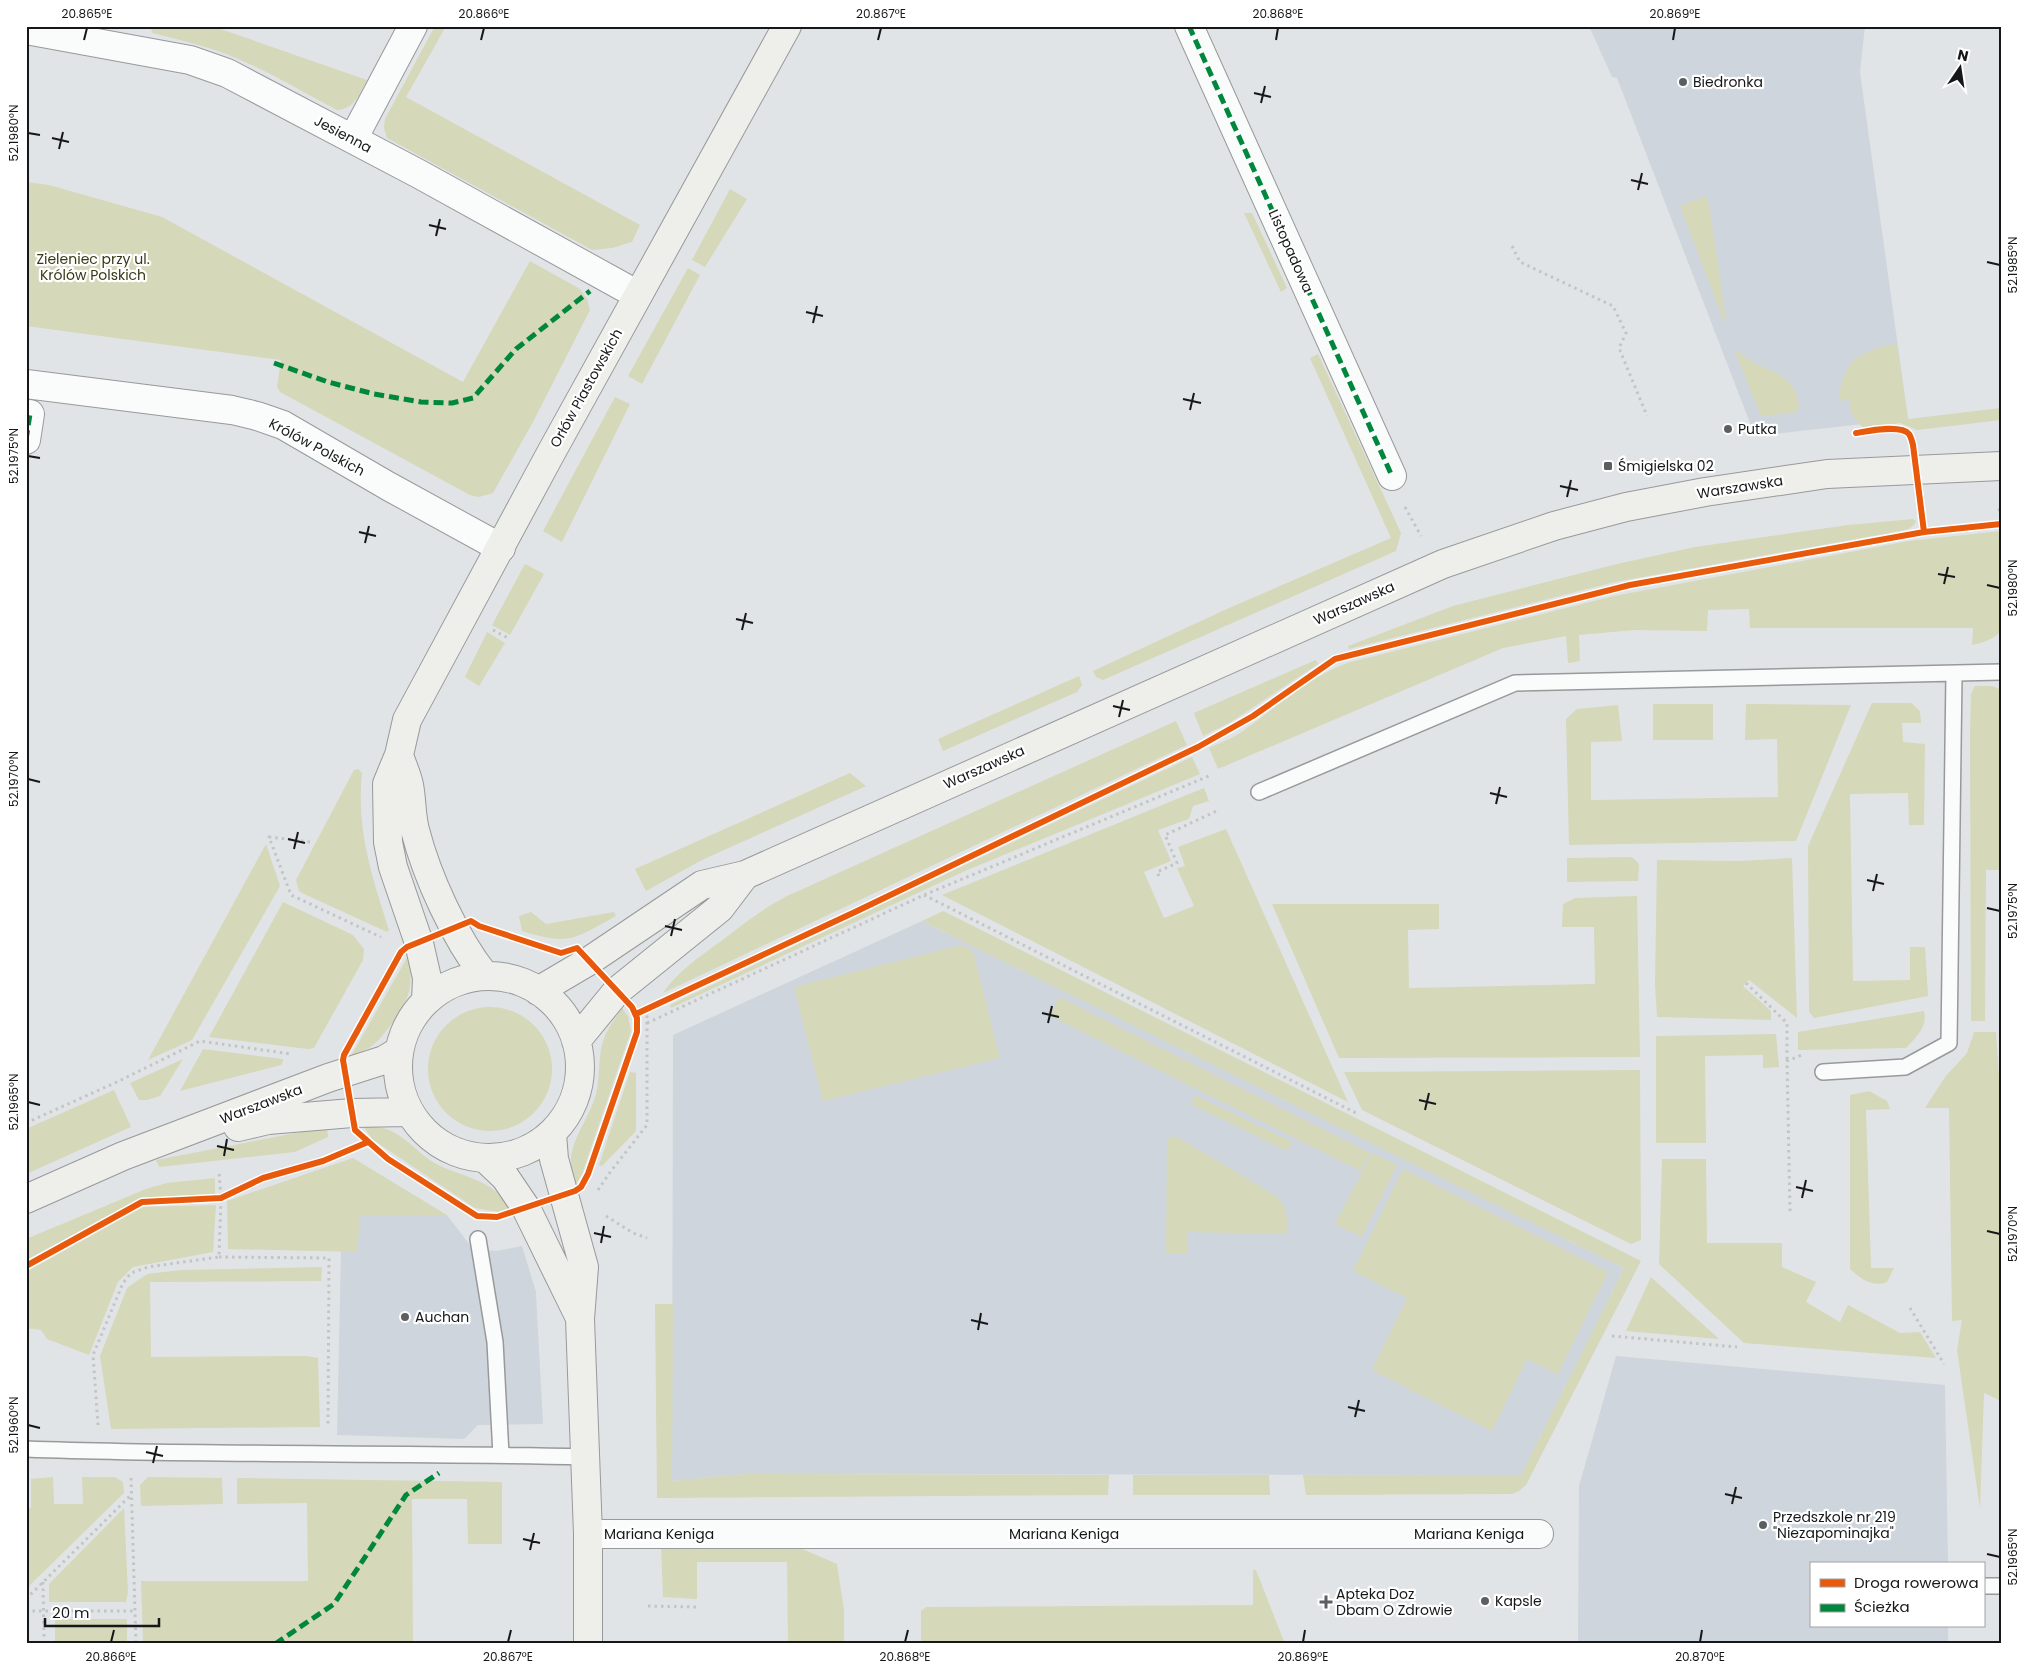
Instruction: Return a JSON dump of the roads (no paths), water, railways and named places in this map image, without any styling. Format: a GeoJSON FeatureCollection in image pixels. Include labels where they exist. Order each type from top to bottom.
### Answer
{"type":"FeatureCollection","features":[{"type":"Feature","properties":{"kind":"street"},"geometry":{"type":"LineString","coordinates":[[354,139],[413,26]]}},
{"type":"Feature","properties":{"kind":"street","name":"Orłów Piastowskich"},"geometry":{"type":"LineString","coordinates":[[426,1001],[427,978],[419,943],[393,867],[388,842],[387,784],[399,755],[407,720],[412,707],[786,26]]}},
{"type":"Feature","properties":{"kind":"street","name":"Listopadowa"},"geometry":{"type":"LineString","coordinates":[[1189,26],[1392,476]]}},
{"type":"Feature","properties":{"kind":"street","name":"Jesienna"},"geometry":{"type":"LineString","coordinates":[[26,30],[190,60],[227,73],[354,139],[638,295]]}},
{"type":"Feature","properties":{"kind":"street","name":"Królów Polskich"},"geometry":{"type":"LineString","coordinates":[[26,384],[232,410],[257,416],[283,426],[501,548]]}},
{"type":"Feature","properties":{"kind":"street","name":"Warszawska"},"geometry":{"type":"LineString","coordinates":[[538,991],[589,961],[702,885],[745,875],[1443,564],[1523,535],[1626,507],[1705,492],[1818,475],[2001,466]]}},
{"type":"Feature","properties":{"kind":"street"},"geometry":{"type":"LineString","coordinates":[[399,755],[409,784],[414,827],[427,868],[454,928],[473,961],[485,976]]}},
{"type":"Feature","properties":{"kind":"street","name":"Warszawska"},"geometry":{"type":"LineString","coordinates":[[576,1041],[617,991],[720,908],[745,875]]}},
{"type":"Feature","properties":{"kind":"street"},"geometry":{"type":"LineString","coordinates":[[485,976],[504,977],[522,982],[538,991],[562,1013],[576,1041],[580,1066],[577,1091],[567,1114],[552,1134],[532,1148],[510,1156],[486,1159],[463,1155],[442,1145],[423,1131],[409,1112],[399,1082],[399,1051],[404,1033],[414,1016],[426,1001],[443,988],[463,980],[485,976]]}},
{"type":"Feature","properties":{"kind":"street","name":"Warszawska"},"geometry":{"type":"LineString","coordinates":[[26,1199],[123,1156],[328,1078],[384,1060],[399,1051]]}},
{"type":"Feature","properties":{"kind":"street","name":"Warszawska"},"geometry":{"type":"LineString","coordinates":[[123,1156],[268,1120],[352,1113],[409,1112]]}},
{"type":"Feature","properties":{"kind":"street","name":"Mariana Keniga"},"geometry":{"type":"LineString","coordinates":[[552,1134],[554,1159],[584,1267],[580,1319],[588,1534],[588,1644]]}},
{"type":"Feature","properties":{"kind":"street","name":"Mariana Keniga"},"geometry":{"type":"LineString","coordinates":[[486,1159],[505,1177],[526,1208],[580,1319]]}},
{"type":"Feature","properties":{"kind":"street","name":"Mariana Keniga"},"geometry":{"type":"LineString","coordinates":[[588,1534],[1539,1534]]}},
{"type":"Feature","properties":{"kind":"lane"},"geometry":{"type":"LineString","coordinates":[[1259,792],[1515,683],[2001,672]]}},
{"type":"Feature","properties":{"kind":"lane"},"geometry":{"type":"LineString","coordinates":[[1824,1072],[1905,1067],[1949,1043],[1954,674]]}},
{"type":"Feature","properties":{"kind":"lane"},"geometry":{"type":"LineString","coordinates":[[478,1240],[495,1342],[501,1455]]}},
{"type":"Feature","properties":{"kind":"lane"},"geometry":{"type":"LineString","coordinates":[[26,1449],[98,1452],[584,1457]]}},
{"type":"Feature","properties":{"kind":"lane"},"geometry":{"type":"LineString","coordinates":[[1984,1586],[2001,1586]]}},
{"type":"Feature","properties":{"kind":"place","name":"Biedronka"},"geometry":{"type":"Point","coordinates":[1683,82]}},
{"type":"Feature","properties":{"kind":"place","name":"Putka"},"geometry":{"type":"Point","coordinates":[1728,429]}},
{"type":"Feature","properties":{"kind":"place","name":"Śmigielska 02"},"geometry":{"type":"Point","coordinates":[1608,466]}},
{"type":"Feature","properties":{"kind":"place","name":"Auchan"},"geometry":{"type":"Point","coordinates":[405,1317]}},
{"type":"Feature","properties":{"kind":"place","name":"Przedszkole nr 219 \"Niezapominajka\""},"geometry":{"type":"Point","coordinates":[1763,1525]}},
{"type":"Feature","properties":{"kind":"place","name":"Kapsle"},"geometry":{"type":"Point","coordinates":[1485,1601]}},
{"type":"Feature","properties":{"kind":"place","name":"Apteka Doz Dbam O Zdrowie"},"geometry":{"type":"Point","coordinates":[1326,1602]}},
{"type":"Feature","properties":{"kind":"park label","name":"Zieleniec przy ul. Królów Polskich"},"geometry":{"type":"Point","coordinates":[93,268]}}]}
